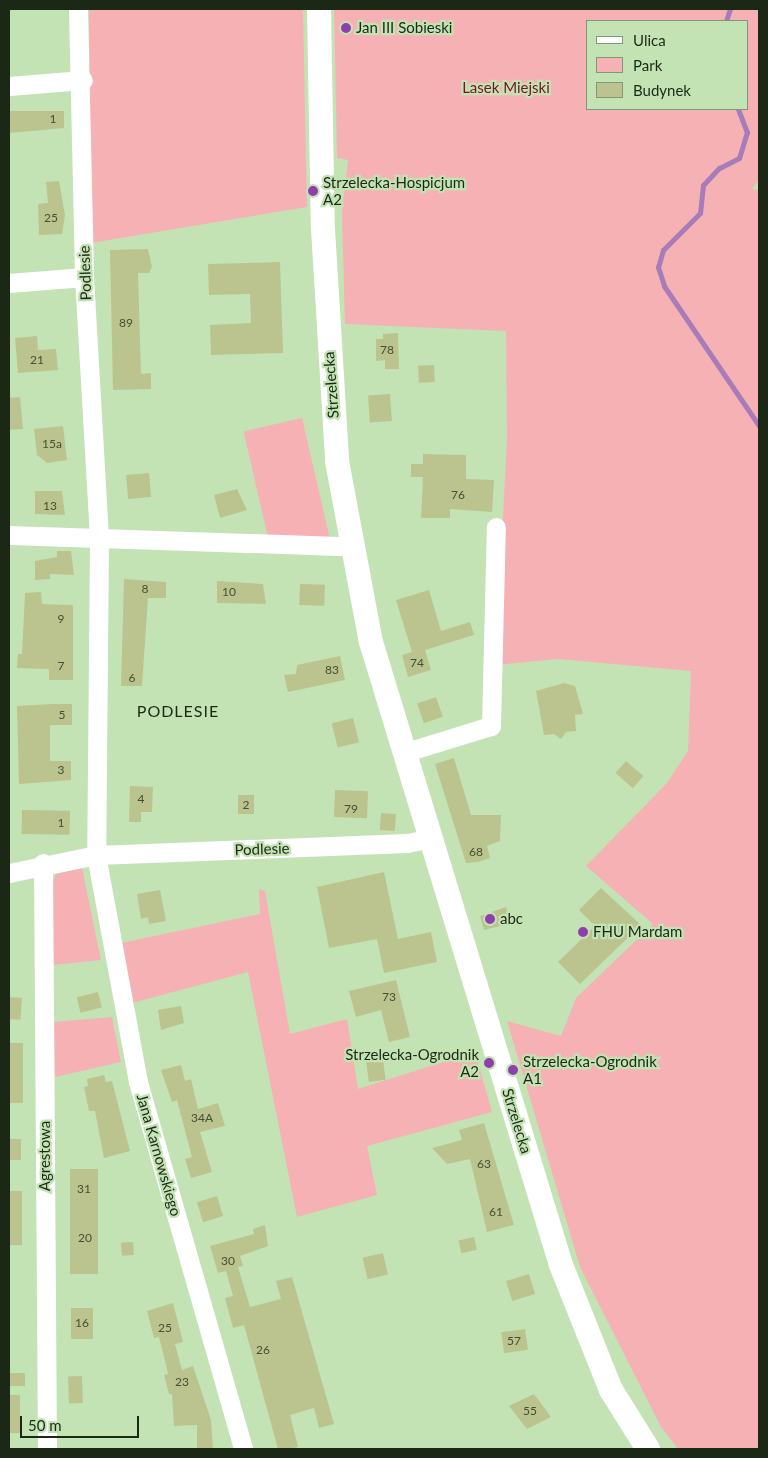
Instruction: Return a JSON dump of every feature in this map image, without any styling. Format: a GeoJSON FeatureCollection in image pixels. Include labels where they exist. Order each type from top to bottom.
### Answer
{"type":"FeatureCollection","features":[{"type":"Feature","properties":{"kind":"street","name":"Podlesie"},"geometry":{"type":"LineString","coordinates":[[78,9],[82,80],[84,277],[99,538],[96,855]]}},
{"type":"Feature","properties":{"kind":"street","name":"Strzelecka"},"geometry":{"type":"LineString","coordinates":[[319,9],[328,343],[337,461],[350,544],[371,642],[428,839],[561,1265],[612,1390],[648,1449]]}},
{"type":"Feature","properties":{"kind":"street"},"geometry":{"type":"LineString","coordinates":[[9,86],[82,80]]}},
{"type":"Feature","properties":{"kind":"street"},"geometry":{"type":"LineString","coordinates":[[9,283],[84,277]]}},
{"type":"Feature","properties":{"kind":"street"},"geometry":{"type":"LineString","coordinates":[[403,753],[491,726],[496,527]]}},
{"type":"Feature","properties":{"kind":"street"},"geometry":{"type":"LineString","coordinates":[[9,535],[338,546],[350,544]]}},
{"type":"Feature","properties":{"kind":"street","name":"Podlesie"},"geometry":{"type":"LineString","coordinates":[[9,873],[43,863],[96,855],[407,843],[428,839]]}},
{"type":"Feature","properties":{"kind":"street","name":"Jana Karnowskiego"},"geometry":{"type":"LineString","coordinates":[[96,855],[138,1082],[243,1449]]}},
{"type":"Feature","properties":{"kind":"street","name":"Agrestowa"},"geometry":{"type":"LineString","coordinates":[[43,863],[47,1449]]}},
{"type":"Feature","properties":{"kind":"green space"},"geometry":{"type":"Polygon","coordinates":[[[89,9],[303,9],[307,207],[91,243],[89,9]]]}},
{"type":"Feature","properties":{"kind":"green space","name":"Lasek Miejski"},"geometry":{"type":"Polygon","coordinates":[[[334,9],[759,9],[759,180],[752,189],[759,190],[759,1449],[678,1449],[661,1427],[580,1267],[507,1021],[561,1036],[576,998],[653,924],[586,866],[667,783],[688,751],[691,671],[558,659],[495,665],[507,441],[506,331],[345,324],[342,212],[348,160],[337,158],[334,9]]]}},
{"type":"Feature","properties":{"kind":"green space"},"geometry":{"type":"Polygon","coordinates":[[[302,418],[330,540],[272,553],[244,431],[302,418]]]}},
{"type":"Feature","properties":{"kind":"green space"},"geometry":{"type":"Polygon","coordinates":[[[82,868],[101,960],[53,965],[53,883],[56,874],[82,868]]]}},
{"type":"Feature","properties":{"kind":"green space"},"geometry":{"type":"Polygon","coordinates":[[[259,889],[265,891],[290,1034],[347,1019],[358,1089],[475,1052],[492,1112],[367,1146],[377,1195],[297,1217],[248,972],[132,1003],[121,943],[260,914],[259,889]]]}},
{"type":"Feature","properties":{"kind":"green space"},"geometry":{"type":"Polygon","coordinates":[[[112,1017],[121,1062],[55,1077],[54,1022],[112,1017]]]}},
{"type":"Feature","properties":{"kind":"building"},"geometry":{"type":"Polygon","coordinates":[[[9,111],[64,111],[64,128],[9,133],[9,111]]]}},
{"type":"Feature","properties":{"kind":"building"},"geometry":{"type":"Polygon","coordinates":[[[59,181],[65,215],[62,234],[39,235],[38,204],[48,203],[46,182],[59,181]]]}},
{"type":"Feature","properties":{"kind":"building"},"geometry":{"type":"Polygon","coordinates":[[[148,249],[152,267],[149,273],[138,273],[141,374],[151,373],[151,389],[113,390],[110,250],[148,249]]]}},
{"type":"Feature","properties":{"kind":"building"},"geometry":{"type":"Polygon","coordinates":[[[280,262],[283,353],[211,355],[210,325],[251,323],[250,294],[209,295],[208,264],[280,262]]]}},
{"type":"Feature","properties":{"kind":"building"},"geometry":{"type":"Polygon","coordinates":[[[398,333],[399,369],[385,369],[385,360],[376,361],[376,339],[383,339],[383,334],[398,333]]]}},
{"type":"Feature","properties":{"kind":"building"},"geometry":{"type":"Polygon","coordinates":[[[37,336],[38,350],[56,349],[58,370],[18,373],[15,338],[37,336]]]}},
{"type":"Feature","properties":{"kind":"building"},"geometry":{"type":"Polygon","coordinates":[[[434,365],[435,382],[419,383],[418,366],[434,365]]]}},
{"type":"Feature","properties":{"kind":"building"},"geometry":{"type":"Polygon","coordinates":[[[390,394],[392,421],[370,422],[368,396],[390,394]]]}},
{"type":"Feature","properties":{"kind":"building"},"geometry":{"type":"Polygon","coordinates":[[[20,397],[23,429],[9,430],[9,398],[20,397]]]}},
{"type":"Feature","properties":{"kind":"building"},"geometry":{"type":"Polygon","coordinates":[[[63,426],[67,460],[47,463],[37,455],[34,429],[63,426]]]}},
{"type":"Feature","properties":{"kind":"building"},"geometry":{"type":"Polygon","coordinates":[[[423,454],[466,455],[466,479],[494,480],[492,512],[450,509],[450,518],[421,518],[423,477],[411,477],[411,464],[423,464],[423,454]]]}},
{"type":"Feature","properties":{"kind":"building"},"geometry":{"type":"Polygon","coordinates":[[[149,473],[151,497],[128,499],[126,475],[149,473]]]}},
{"type":"Feature","properties":{"kind":"building"},"geometry":{"type":"Polygon","coordinates":[[[237,489],[247,510],[220,518],[214,495],[237,489]]]}},
{"type":"Feature","properties":{"kind":"building"},"geometry":{"type":"Polygon","coordinates":[[[35,491],[62,491],[65,515],[35,514],[35,491]]]}},
{"type":"Feature","properties":{"kind":"building"},"geometry":{"type":"Polygon","coordinates":[[[57,551],[71,551],[74,575],[50,574],[50,579],[35,580],[35,561],[57,557],[57,551]]]}},
{"type":"Feature","properties":{"kind":"building"},"geometry":{"type":"Polygon","coordinates":[[[124,579],[166,582],[166,598],[148,598],[142,686],[121,686],[124,579]]]}},
{"type":"Feature","properties":{"kind":"building"},"geometry":{"type":"Polygon","coordinates":[[[217,581],[263,584],[266,604],[217,603],[217,581]]]}},
{"type":"Feature","properties":{"kind":"building"},"geometry":{"type":"Polygon","coordinates":[[[300,584],[325,585],[324,606],[299,605],[300,584]]]}},
{"type":"Feature","properties":{"kind":"building"},"geometry":{"type":"Polygon","coordinates":[[[429,590],[441,631],[470,622],[474,635],[425,650],[431,670],[408,677],[402,655],[412,652],[396,600],[429,590]]]}},
{"type":"Feature","properties":{"kind":"building"},"geometry":{"type":"Polygon","coordinates":[[[41,592],[42,604],[73,605],[73,680],[49,680],[49,669],[17,668],[18,654],[22,654],[25,593],[41,592]]]}},
{"type":"Feature","properties":{"kind":"building"},"geometry":{"type":"Polygon","coordinates":[[[340,656],[345,680],[288,692],[284,675],[296,674],[297,665],[340,656]]]}},
{"type":"Feature","properties":{"kind":"building"},"geometry":{"type":"Polygon","coordinates":[[[564,683],[575,686],[583,714],[575,715],[576,731],[566,732],[561,739],[554,734],[544,735],[536,691],[564,683]]]}},
{"type":"Feature","properties":{"kind":"building"},"geometry":{"type":"Polygon","coordinates":[[[436,697],[443,717],[424,723],[417,704],[436,697]]]}},
{"type":"Feature","properties":{"kind":"building"},"geometry":{"type":"Polygon","coordinates":[[[72,704],[72,725],[50,725],[50,761],[71,761],[71,780],[19,784],[17,706],[72,704]]]}},
{"type":"Feature","properties":{"kind":"building"},"geometry":{"type":"Polygon","coordinates":[[[353,718],[359,742],[338,748],[332,723],[353,718]]]}},
{"type":"Feature","properties":{"kind":"building"},"geometry":{"type":"Polygon","coordinates":[[[454,758],[471,815],[501,815],[500,841],[487,846],[490,858],[478,862],[466,863],[435,764],[454,758]]]}},
{"type":"Feature","properties":{"kind":"building"},"geometry":{"type":"Polygon","coordinates":[[[626,761],[643,776],[633,788],[616,773],[626,761]]]}},
{"type":"Feature","properties":{"kind":"building"},"geometry":{"type":"Polygon","coordinates":[[[130,786],[153,787],[152,812],[141,812],[141,822],[129,822],[130,786]]]}},
{"type":"Feature","properties":{"kind":"building"},"geometry":{"type":"Polygon","coordinates":[[[335,790],[368,791],[367,818],[334,817],[335,790]]]}},
{"type":"Feature","properties":{"kind":"building"},"geometry":{"type":"Polygon","coordinates":[[[238,795],[254,795],[254,814],[238,814],[238,795]]]}},
{"type":"Feature","properties":{"kind":"building"},"geometry":{"type":"Polygon","coordinates":[[[22,810],[70,811],[70,835],[22,834],[22,810]]]}},
{"type":"Feature","properties":{"kind":"building"},"geometry":{"type":"Polygon","coordinates":[[[381,813],[396,814],[395,831],[380,830],[381,813]]]}},
{"type":"Feature","properties":{"kind":"building"},"geometry":{"type":"Polygon","coordinates":[[[384,872],[398,939],[431,932],[437,962],[384,973],[377,939],[329,948],[317,887],[384,872]]]}},
{"type":"Feature","properties":{"kind":"building"},"geometry":{"type":"Polygon","coordinates":[[[601,888],[641,925],[580,984],[558,962],[595,926],[579,910],[601,888]]]}},
{"type":"Feature","properties":{"kind":"building"},"geometry":{"type":"Polygon","coordinates":[[[160,890],[166,921],[149,924],[148,917],[141,919],[137,894],[160,890]]]}},
{"type":"Feature","properties":{"kind":"building"},"geometry":{"type":"Polygon","coordinates":[[[506,907],[512,923],[484,930],[480,916],[506,907]]]}},
{"type":"Feature","properties":{"kind":"building"},"geometry":{"type":"Polygon","coordinates":[[[396,980],[410,1037],[389,1042],[381,1010],[356,1017],[349,991],[396,980]]]}},
{"type":"Feature","properties":{"kind":"building"},"geometry":{"type":"Polygon","coordinates":[[[98,992],[102,1008],[81,1013],[77,997],[98,992]]]}},
{"type":"Feature","properties":{"kind":"building"},"geometry":{"type":"Polygon","coordinates":[[[9,997],[22,998],[20,1020],[9,1019],[9,997]]]}},
{"type":"Feature","properties":{"kind":"building"},"geometry":{"type":"Polygon","coordinates":[[[181,1006],[184,1023],[161,1030],[158,1010],[181,1006]]]}},
{"type":"Feature","properties":{"kind":"building"},"geometry":{"type":"Polygon","coordinates":[[[9,1043],[23,1043],[23,1103],[9,1103],[9,1043]]]}},
{"type":"Feature","properties":{"kind":"building"},"geometry":{"type":"Polygon","coordinates":[[[382,1053],[386,1080],[369,1082],[365,1055],[382,1053]]]}},
{"type":"Feature","properties":{"kind":"building"},"geometry":{"type":"Polygon","coordinates":[[[181,1065],[185,1081],[191,1079],[198,1109],[218,1103],[225,1126],[200,1132],[212,1172],[191,1178],[185,1159],[192,1157],[177,1100],[172,1102],[161,1070],[181,1065]]]}},
{"type":"Feature","properties":{"kind":"building"},"geometry":{"type":"Polygon","coordinates":[[[104,1075],[106,1082],[112,1081],[130,1151],[104,1158],[95,1111],[89,1111],[84,1087],[88,1086],[87,1079],[104,1075]]]}},
{"type":"Feature","properties":{"kind":"building"},"geometry":{"type":"Polygon","coordinates":[[[484,1123],[514,1225],[487,1232],[470,1159],[447,1164],[432,1148],[462,1140],[459,1130],[484,1123]]]}},
{"type":"Feature","properties":{"kind":"building"},"geometry":{"type":"Polygon","coordinates":[[[9,1139],[21,1139],[21,1160],[9,1160],[9,1139]]]}},
{"type":"Feature","properties":{"kind":"building"},"geometry":{"type":"Polygon","coordinates":[[[70,1169],[98,1169],[98,1274],[70,1274],[70,1169]]]}},
{"type":"Feature","properties":{"kind":"building"},"geometry":{"type":"Polygon","coordinates":[[[9,1191],[22,1191],[22,1245],[9,1245],[9,1191]]]}},
{"type":"Feature","properties":{"kind":"building"},"geometry":{"type":"Polygon","coordinates":[[[217,1196],[223,1216],[203,1222],[197,1202],[217,1196]]]}},
{"type":"Feature","properties":{"kind":"building"},"geometry":{"type":"Polygon","coordinates":[[[265,1225],[268,1246],[240,1256],[243,1266],[238,1267],[250,1307],[281,1299],[276,1281],[292,1277],[334,1424],[319,1428],[314,1408],[290,1415],[298,1447],[288,1449],[278,1449],[244,1325],[233,1328],[225,1298],[233,1296],[226,1271],[218,1273],[210,1246],[254,1234],[253,1229],[265,1225]]]}},
{"type":"Feature","properties":{"kind":"building"},"geometry":{"type":"Polygon","coordinates":[[[474,1237],[477,1250],[461,1253],[458,1241],[474,1237]]]}},
{"type":"Feature","properties":{"kind":"building"},"geometry":{"type":"Polygon","coordinates":[[[133,1242],[134,1255],[122,1256],[121,1243],[133,1242]]]}},
{"type":"Feature","properties":{"kind":"building"},"geometry":{"type":"Polygon","coordinates":[[[383,1253],[388,1274],[367,1279],[363,1258],[383,1253]]]}},
{"type":"Feature","properties":{"kind":"building"},"geometry":{"type":"Polygon","coordinates":[[[529,1274],[535,1294],[512,1301],[506,1281],[529,1274]]]}},
{"type":"Feature","properties":{"kind":"building"},"geometry":{"type":"Polygon","coordinates":[[[173,1303],[183,1342],[175,1344],[182,1370],[193,1366],[211,1420],[213,1449],[197,1449],[197,1425],[174,1426],[172,1394],[169,1394],[164,1375],[168,1374],[167,1369],[159,1337],[154,1338],[147,1311],[173,1303]]]}},
{"type":"Feature","properties":{"kind":"building"},"geometry":{"type":"Polygon","coordinates":[[[71,1308],[93,1308],[93,1339],[71,1339],[71,1308]]]}},
{"type":"Feature","properties":{"kind":"building"},"geometry":{"type":"Polygon","coordinates":[[[525,1329],[528,1350],[504,1353],[501,1332],[525,1329]]]}},
{"type":"Feature","properties":{"kind":"building"},"geometry":{"type":"Polygon","coordinates":[[[9,1373],[25,1373],[25,1386],[9,1386],[9,1373]]]}},
{"type":"Feature","properties":{"kind":"building"},"geometry":{"type":"Polygon","coordinates":[[[68,1376],[82,1376],[83,1403],[69,1403],[68,1376]]]}},
{"type":"Feature","properties":{"kind":"building"},"geometry":{"type":"Polygon","coordinates":[[[534,1394],[551,1417],[527,1429],[509,1406],[534,1394]]]}},
{"type":"Feature","properties":{"kind":"building"},"geometry":{"type":"Polygon","coordinates":[[[9,1395],[20,1395],[20,1433],[9,1433],[9,1395]]]}},
{"type":"Feature","properties":{"kind":"waterway"},"geometry":{"type":"LineString","coordinates":[[726,20],[730,9]]}},
{"type":"Feature","properties":{"kind":"waterway"},"geometry":{"type":"LineString","coordinates":[[738,110],[747,132],[739,158],[719,168],[703,185],[700,213],[663,250],[658,267],[664,286],[759,426]]}},
{"type":"Feature","properties":{"kind":"place","name":"Jan III Sobieski"},"geometry":{"type":"Point","coordinates":[346,28]}},
{"type":"Feature","properties":{"kind":"place","name":"Strzelecka-Hospicjum A2"},"geometry":{"type":"Point","coordinates":[313,191]}},
{"type":"Feature","properties":{"kind":"place","name":"abc"},"geometry":{"type":"Point","coordinates":[490,919]}},
{"type":"Feature","properties":{"kind":"place","name":"FHU Mardam"},"geometry":{"type":"Point","coordinates":[583,932]}},
{"type":"Feature","properties":{"kind":"place","name":"Strzelecka-Ogrodnik A2"},"geometry":{"type":"Point","coordinates":[489,1063]}},
{"type":"Feature","properties":{"kind":"place","name":"Strzelecka-Ogrodnik A1"},"geometry":{"type":"Point","coordinates":[513,1070]}},
{"type":"Feature","properties":{"kind":"district","name":"PODLESIE"},"geometry":{"type":"Point","coordinates":[178,711]}}]}
